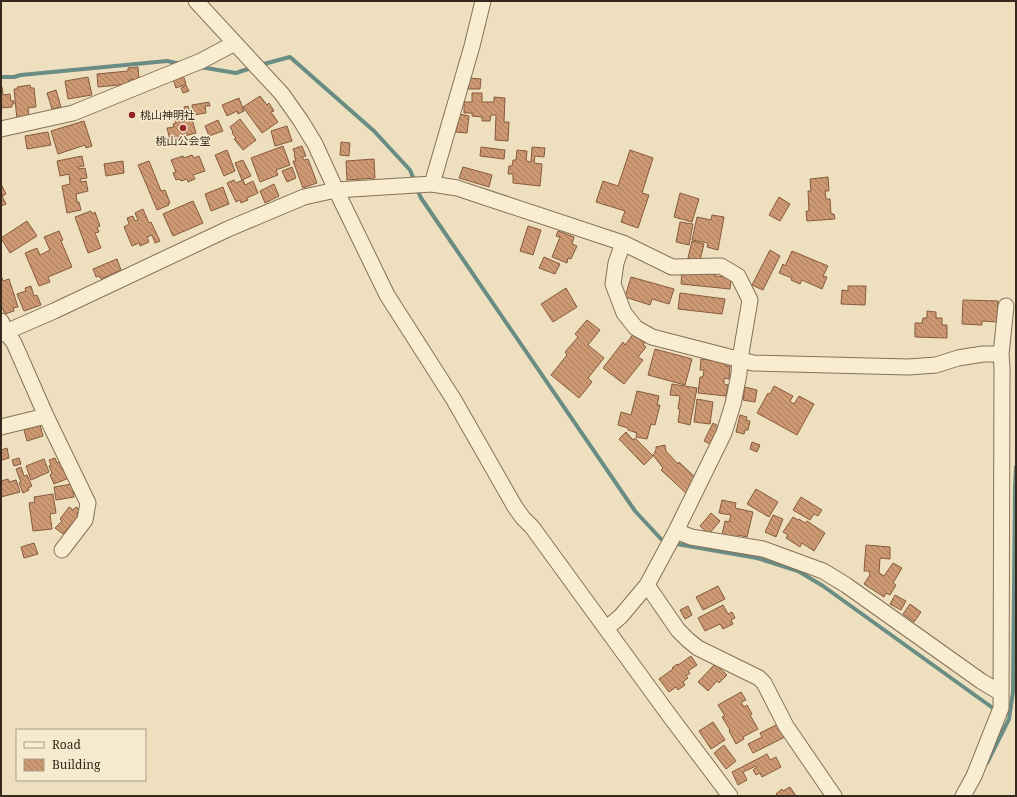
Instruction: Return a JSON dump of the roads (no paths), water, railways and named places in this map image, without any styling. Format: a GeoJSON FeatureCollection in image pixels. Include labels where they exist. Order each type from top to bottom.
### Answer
{"type":"FeatureCollection","features":[{"type":"Feature","properties":{"kind":"street"},"geometry":{"type":"LineString","coordinates":[[196,1],[282,94],[301,121],[315,144],[387,295],[454,400],[515,506],[607,628],[669,715],[730,796]]}},
{"type":"Feature","properties":{"kind":"street"},"geometry":{"type":"LineString","coordinates":[[432,184],[472,46],[483,1]]}},
{"type":"Feature","properties":{"kind":"street"},"geometry":{"type":"LineString","coordinates":[[1,129],[73,114],[201,61],[235,43]]}},
{"type":"Feature","properties":{"kind":"street"},"geometry":{"type":"LineString","coordinates":[[62,550],[85,520],[88,503],[46,416],[14,343],[3,329],[54,311],[228,229],[304,197],[336,190],[432,184],[457,188],[623,243],[672,267],[721,266],[738,276],[750,300],[740,359],[739,374],[733,404],[724,433],[676,531],[646,585],[621,616],[607,628]]}},
{"type":"Feature","properties":{"kind":"street"},"geometry":{"type":"LineString","coordinates":[[623,243],[616,263],[613,284],[624,313],[636,328],[652,337],[753,363],[908,367],[936,365],[958,358],[983,354],[1001,354]]}},
{"type":"Feature","properties":{"kind":"street"},"geometry":{"type":"LineString","coordinates":[[963,796],[974,776],[1001,708],[1001,354],[1006,306]]}},
{"type":"Feature","properties":{"kind":"street"},"geometry":{"type":"LineString","coordinates":[[1,427],[46,416]]}},
{"type":"Feature","properties":{"kind":"street"},"geometry":{"type":"LineString","coordinates":[[676,531],[691,537],[763,549],[823,571],[846,585],[981,681],[1001,693]]}},
{"type":"Feature","properties":{"kind":"street"},"geometry":{"type":"LineString","coordinates":[[646,585],[678,630],[688,640],[698,648],[759,678],[764,683],[786,726],[834,796]]}},
{"type":"Feature","properties":{"kind":"waterway"},"geometry":{"type":"LineString","coordinates":[[260,65],[290,57],[374,131],[410,170],[415,182]]}},
{"type":"Feature","properties":{"kind":"waterway"},"geometry":{"type":"LineString","coordinates":[[1,77],[14,77],[21,75],[167,61],[181,64]]}},
{"type":"Feature","properties":{"kind":"waterway"},"geometry":{"type":"LineString","coordinates":[[200,67],[236,73],[254,67]]}},
{"type":"Feature","properties":{"kind":"waterway"},"geometry":{"type":"LineString","coordinates":[[417,189],[421,198],[635,511],[661,539]]}},
{"type":"Feature","properties":{"kind":"waterway"},"geometry":{"type":"LineString","coordinates":[[987,763],[1009,719],[1013,692],[1016,467]]}},
{"type":"Feature","properties":{"kind":"waterway"},"geometry":{"type":"LineString","coordinates":[[677,544],[757,558],[798,571],[823,586],[997,711]]}},
{"type":"Feature","properties":{"kind":"place","name":"桃山神明社"},"geometry":{"type":"Point","coordinates":[132,115]}},
{"type":"Feature","properties":{"kind":"place","name":"桃山公会堂"},"geometry":{"type":"Point","coordinates":[183,128]}}]}
